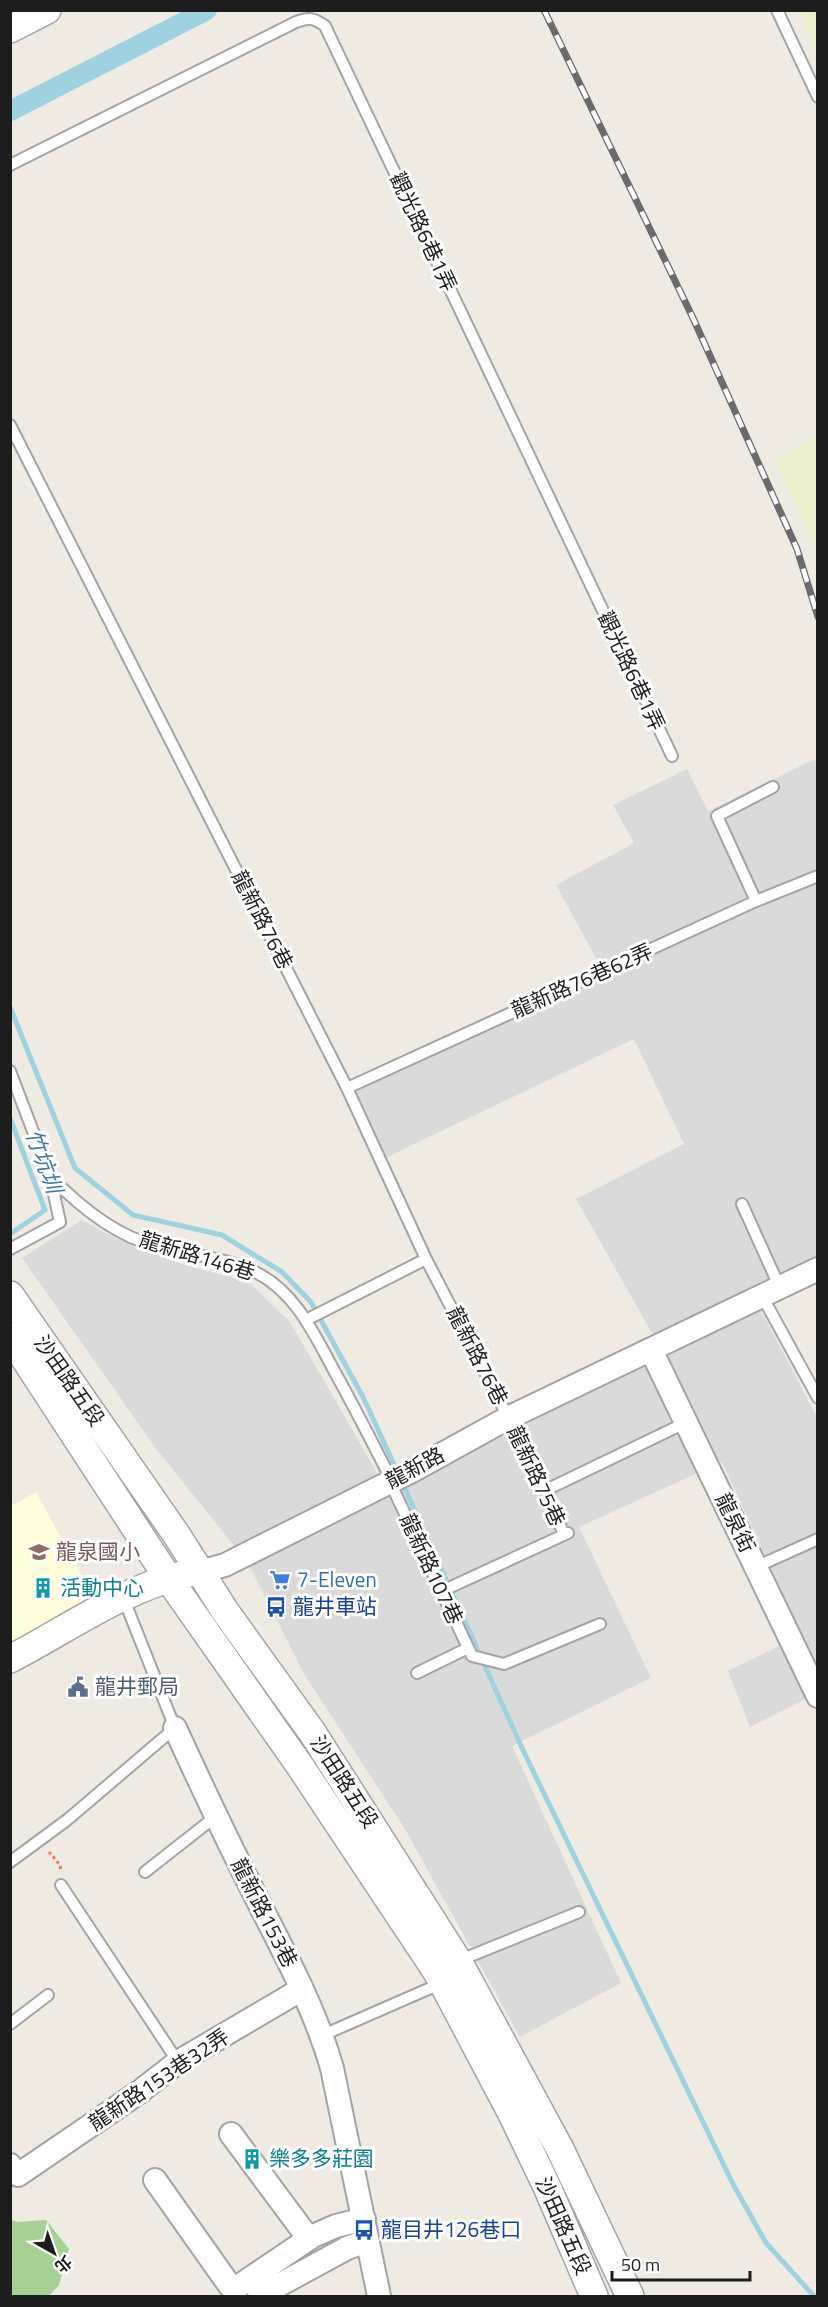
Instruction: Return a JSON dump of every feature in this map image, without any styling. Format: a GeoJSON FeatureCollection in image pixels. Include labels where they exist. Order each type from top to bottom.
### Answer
{"type":"FeatureCollection","features":[{"type":"Feature","properties":{"kind":"street"},"geometry":{"type":"LineString","coordinates":[[10,29],[47,10]]}},
{"type":"Feature","properties":{"kind":"street","name":"龍新路"},"geometry":{"type":"LineString","coordinates":[[10,1659],[122,1596],[168,1578],[225,1565],[397,1479],[508,1418],[818,1269]]}},
{"type":"Feature","properties":{"kind":"street","name":"沙田路五段"},"geometry":{"type":"LineString","coordinates":[[10,1295],[176,1534],[199,1572],[312,1732],[560,2149],[630,2296]]}},
{"type":"Feature","properties":{"kind":"street","name":"沙田路五段"},"geometry":{"type":"LineString","coordinates":[[10,1336],[168,1578],[300,1766],[455,1972],[594,2296]]}},
{"type":"Feature","properties":{"kind":"street","name":"龍泉街"},"geometry":{"type":"LineString","coordinates":[[651,1350],[818,1696]]}},
{"type":"Feature","properties":{"kind":"street","name":"龍新路153巷"},"geometry":{"type":"LineString","coordinates":[[176,1728],[215,1817],[323,2035],[332,2068],[379,2296]]}},
{"type":"Feature","properties":{"kind":"street","name":"龍新路153巷32弄"},"geometry":{"type":"LineString","coordinates":[[14,2170],[138,2093],[178,2062],[302,1989]]}},
{"type":"Feature","properties":{"kind":"street"},"geometry":{"type":"LineString","coordinates":[[231,2134],[309,2239]]}},
{"type":"Feature","properties":{"kind":"street"},"geometry":{"type":"LineString","coordinates":[[155,2180],[230,2286],[236,2288],[309,2239],[336,2226],[364,2218]]}},
{"type":"Feature","properties":{"kind":"street"},"geometry":{"type":"LineString","coordinates":[[259,2296],[347,2248],[367,2241]]}},
{"type":"Feature","properties":{"kind":"lane"},"geometry":{"type":"LineString","coordinates":[[777,10],[818,97]]}},
{"type":"Feature","properties":{"kind":"lane","name":"觀光路6巷1弄"},"geometry":{"type":"LineString","coordinates":[[10,165],[296,22],[307,18],[315,19],[325,26],[672,756]]}},
{"type":"Feature","properties":{"kind":"lane","name":"龍新路76巷"},"geometry":{"type":"LineString","coordinates":[[10,425],[347,1088],[426,1259],[508,1418]]}},
{"type":"Feature","properties":{"kind":"lane"},"geometry":{"type":"LineString","coordinates":[[756,902],[717,816],[773,787]]}},
{"type":"Feature","properties":{"kind":"lane","name":"龍新路76巷62弄"},"geometry":{"type":"LineString","coordinates":[[347,1088],[818,876]]}},
{"type":"Feature","properties":{"kind":"lane"},"geometry":{"type":"LineString","coordinates":[[10,1071],[50,1176],[60,1222],[10,1249]]}},
{"type":"Feature","properties":{"kind":"lane","name":"龍新路146巷"},"geometry":{"type":"LineString","coordinates":[[50,1176],[83,1207],[124,1233],[153,1246],[215,1258],[257,1273],[282,1290],[308,1319],[350,1401],[397,1479]]}},
{"type":"Feature","properties":{"kind":"lane"},"geometry":{"type":"LineString","coordinates":[[742,1204],[771,1292],[818,1398]]}},
{"type":"Feature","properties":{"kind":"lane"},"geometry":{"type":"LineString","coordinates":[[308,1319],[426,1259]]}},
{"type":"Feature","properties":{"kind":"lane","name":"龍新路75巷"},"geometry":{"type":"LineString","coordinates":[[442,1591],[566,1534],[508,1418]]}},
{"type":"Feature","properties":{"kind":"lane"},"geometry":{"type":"LineString","coordinates":[[546,1490],[687,1422]]}},
{"type":"Feature","properties":{"kind":"lane","name":"龍新路107巷"},"geometry":{"type":"LineString","coordinates":[[397,1479],[442,1591],[470,1652]]}},
{"type":"Feature","properties":{"kind":"lane"},"geometry":{"type":"LineString","coordinates":[[756,1567],[818,1539]]}},
{"type":"Feature","properties":{"kind":"lane","name":"龍新路153巷"},"geometry":{"type":"LineString","coordinates":[[122,1596],[176,1728]]}},
{"type":"Feature","properties":{"kind":"lane"},"geometry":{"type":"LineString","coordinates":[[417,1673],[470,1652],[504,1664],[600,1624]]}},
{"type":"Feature","properties":{"kind":"lane"},"geometry":{"type":"LineString","coordinates":[[10,1862],[67,1820],[176,1728]]}},
{"type":"Feature","properties":{"kind":"lane"},"geometry":{"type":"LineString","coordinates":[[146,1872],[215,1817]]}},
{"type":"Feature","properties":{"kind":"lane"},"geometry":{"type":"LineString","coordinates":[[61,1885],[178,2062]]}},
{"type":"Feature","properties":{"kind":"lane"},"geometry":{"type":"LineString","coordinates":[[323,2035],[579,1912]]}},
{"type":"Feature","properties":{"kind":"lane"},"geometry":{"type":"LineString","coordinates":[[10,2024],[48,1995]]}},
{"type":"Feature","properties":{"kind":"path"},"geometry":{"type":"LineString","coordinates":[[39,1841],[60,1865],[61,1885]]}},
{"type":"Feature","properties":{"kind":"shaded area"},"geometry":{"type":"Polygon","coordinates":[[[799,11],[817,11],[817,52],[799,11]]]}},
{"type":"Feature","properties":{"kind":"shaded area"},"geometry":{"type":"Polygon","coordinates":[[[817,437],[817,552],[775,458],[817,437]]]}},
{"type":"Feature","properties":{"kind":"shaded area"},"geometry":{"type":"Polygon","coordinates":[[[815,759],[818,766],[817,1255],[653,1335],[576,1199],[684,1144],[634,1039],[381,1160],[347,1088],[603,971],[556,885],[634,843],[613,805],[687,769],[708,811],[815,759]]]}},
{"type":"Feature","properties":{"kind":"shaded area"},"geometry":{"type":"Polygon","coordinates":[[[82,1220],[115,1238],[185,1265],[249,1282],[290,1322],[375,1469],[387,1496],[643,1364],[760,1309],[817,1417],[817,1693],[750,1727],[728,1671],[802,1635],[722,1462],[579,1527],[651,1678],[512,1746],[621,1983],[520,2037],[405,1829],[304,1674],[248,1563],[157,1450],[22,1258],[82,1220]]]}},
{"type":"Feature","properties":{"kind":"shaded area","name":"龍泉國小"},"geometry":{"type":"Polygon","coordinates":[[[36,1492],[94,1598],[11,1643],[10,1499],[14,1505],[36,1492]]]}},
{"type":"Feature","properties":{"kind":"green space"},"geometry":{"type":"Polygon","coordinates":[[[10,2219],[17,2222],[46,2220],[69,2249],[59,2285],[49,2296],[11,2296],[10,2219]]]}},
{"type":"Feature","properties":{"kind":"waterway"},"geometry":{"type":"LineString","coordinates":[[10,111],[207,10]]}},
{"type":"Feature","properties":{"kind":"waterway"},"geometry":{"type":"LineString","coordinates":[[10,1007],[75,1168],[133,1215],[222,1235],[282,1272],[311,1302],[363,1397],[398,1473]]}},
{"type":"Feature","properties":{"kind":"waterway","name":"竹坑圳"},"geometry":{"type":"LineString","coordinates":[[10,1118],[45,1210],[10,1234]]}},
{"type":"Feature","properties":{"kind":"waterway"},"geometry":{"type":"LineString","coordinates":[[402,1482],[522,1748],[733,2184],[766,2243],[814,2296]]}},
{"type":"Feature","properties":{"kind":"railway"},"geometry":{"type":"LineString","coordinates":[[544,10],[693,318],[797,549],[818,617]]}},
{"type":"Feature","properties":{"kind":"place","name":"龍泉國小"},"geometry":{"type":"Point","coordinates":[39,1552]}},
{"type":"Feature","properties":{"kind":"place","name":"7-Eleven"},"geometry":{"type":"Point","coordinates":[280,1580]}},
{"type":"Feature","properties":{"kind":"place","name":"活動中心"},"geometry":{"type":"Point","coordinates":[43,1588]}},
{"type":"Feature","properties":{"kind":"place","name":"龍井車站"},"geometry":{"type":"Point","coordinates":[276,1607]}},
{"type":"Feature","properties":{"kind":"place","name":"龍井郵局"},"geometry":{"type":"Point","coordinates":[78,1687]}},
{"type":"Feature","properties":{"kind":"place","name":"樂多多莊園"},"geometry":{"type":"Point","coordinates":[252,2159]}},
{"type":"Feature","properties":{"kind":"place","name":"龍目井126巷口"},"geometry":{"type":"Point","coordinates":[364,2230]}}]}
